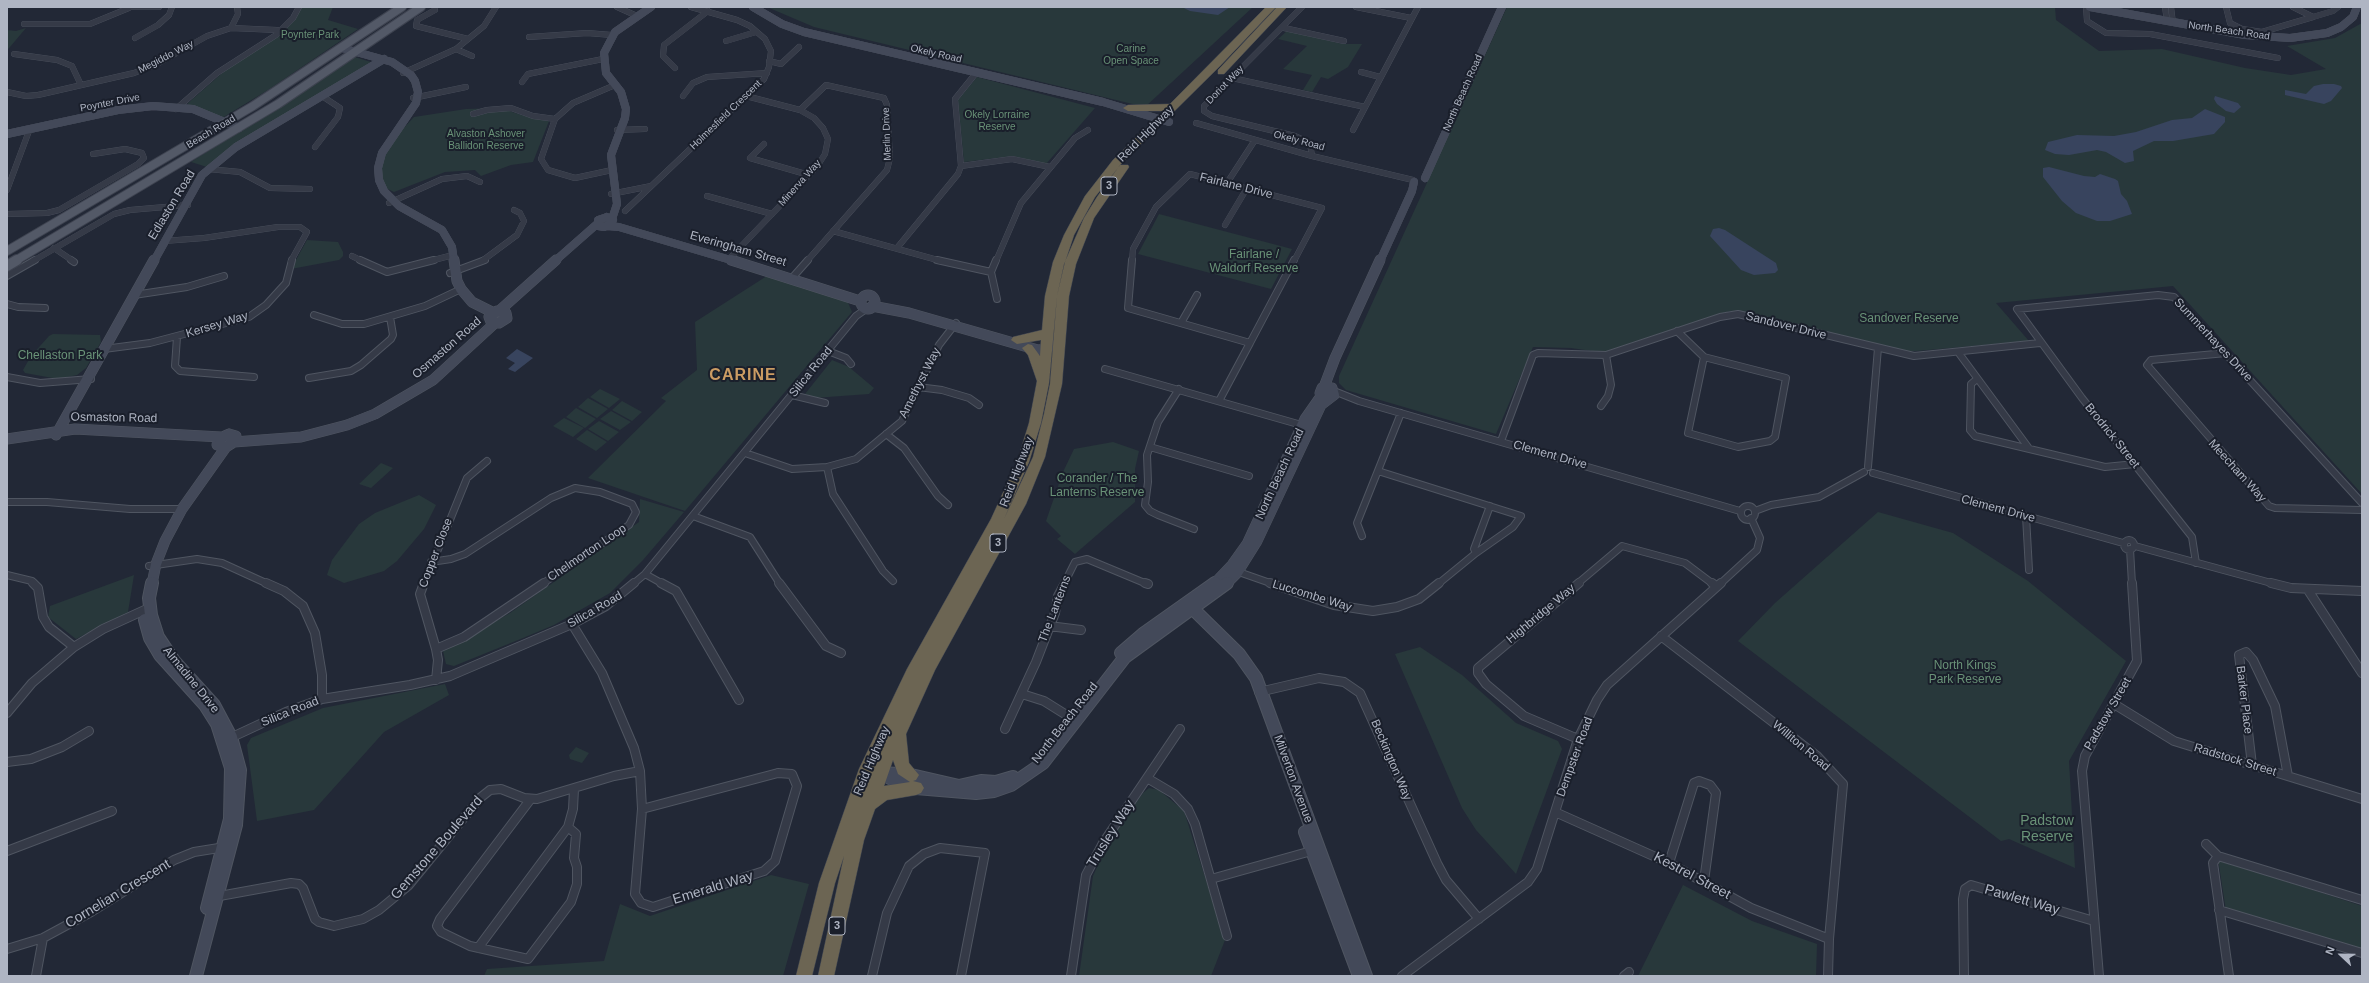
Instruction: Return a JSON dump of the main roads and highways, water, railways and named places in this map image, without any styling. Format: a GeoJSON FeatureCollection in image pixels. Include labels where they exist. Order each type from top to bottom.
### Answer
{"type":"FeatureCollection","features":[{"type":"Feature","properties":{"kind":"highway","name":"Reid Highway"},"geometry":{"type":"LineString","coordinates":[[826,976],[856,840],[898,731],[930,666],[1024,492],[1039,457],[1050,414],[1058,362],[1060,328],[1066,281],[1082,231],[1115,179],[1165,119],[1172,107],[1217,64],[1271,7]]}},
{"type":"Feature","properties":{"kind":"highway","name":"Reid Highway"},"geometry":{"type":"LineString","coordinates":[[804,976],[827,884],[847,822],[881,738],[912,673],[1012,489],[1032,436],[1043,383],[1041,348],[1048,332],[1051,296],[1059,262],[1069,235],[1098,185],[1143,135],[1165,119],[1235,58],[1282,7]]}},
{"type":"Feature","properties":{"kind":"highway"},"geometry":{"type":"LineString","coordinates":[[1123,107],[1157,109],[1172,107]]}},
{"type":"Feature","properties":{"kind":"highway"},"geometry":{"type":"LineString","coordinates":[[1141,114],[1147,121],[1143,135]]}},
{"type":"Feature","properties":{"kind":"highway"},"geometry":{"type":"LineString","coordinates":[[1017,340],[1038,337],[1048,332]]}},
{"type":"Feature","properties":{"kind":"highway"},"geometry":{"type":"LineString","coordinates":[[1041,348],[1033,354],[1043,383]]}},
{"type":"Feature","properties":{"kind":"highway"},"geometry":{"type":"LineString","coordinates":[[868,807],[883,793],[913,781],[903,769],[901,763],[898,731]]}},
{"type":"Feature","properties":{"kind":"highway"},"geometry":{"type":"LineString","coordinates":[[847,822],[870,784],[881,773],[881,738]]}},
{"type":"Feature","properties":{"kind":"main road","name":"Beach Road"},"geometry":{"type":"LineString","coordinates":[[7,251],[224,123],[342,48],[402,7]]}},
{"type":"Feature","properties":{"kind":"main road","name":"Beach Road"},"geometry":{"type":"LineString","coordinates":[[7,266],[236,129],[355,52],[421,7]]}},
{"type":"Feature","properties":{"kind":"water"},"geometry":{"type":"Polygon","coordinates":[[[1182,7],[1230,7],[1218,15],[1190,11],[1182,7]]]}},
{"type":"Feature","properties":{"kind":"water"},"geometry":{"type":"Polygon","coordinates":[[[2334,84],[2341,86],[2342,88],[2331,101],[2324,104],[2285,95],[2285,90],[2306,94],[2314,86],[2334,84]]]}},
{"type":"Feature","properties":{"kind":"water"},"geometry":{"type":"Polygon","coordinates":[[[2215,96],[2238,103],[2241,107],[2234,113],[2226,111],[2217,104],[2214,99],[2215,96]]]}},
{"type":"Feature","properties":{"kind":"water"},"geometry":{"type":"Polygon","coordinates":[[[2205,109],[2225,117],[2225,122],[2214,134],[2173,141],[2154,141],[2133,151],[2134,161],[2125,163],[2106,152],[2097,150],[2069,155],[2055,154],[2045,150],[2048,142],[2077,135],[2114,136],[2136,132],[2172,120],[2192,118],[2205,109]]]}},
{"type":"Feature","properties":{"kind":"water"},"geometry":{"type":"Polygon","coordinates":[[[2049,167],[2084,176],[2095,177],[2100,174],[2115,179],[2118,181],[2121,194],[2127,201],[2132,214],[2110,221],[2097,221],[2076,213],[2062,201],[2043,177],[2043,168],[2049,167]]]}},
{"type":"Feature","properties":{"kind":"water"},"geometry":{"type":"Polygon","coordinates":[[[1719,228],[1725,230],[1776,263],[1778,270],[1775,273],[1754,275],[1741,270],[1710,236],[1713,229],[1719,228]]]}},
{"type":"Feature","properties":{"kind":"water"},"geometry":{"type":"Polygon","coordinates":[[[517,349],[533,358],[515,372],[508,369],[515,363],[506,358],[517,349]]]}},
{"type":"Feature","properties":{"kind":"district","name":"CARINE"},"geometry":{"type":"Point","coordinates":[743,376]}},
{"type":"Feature","properties":{"kind":"park label","name":"Poynter Park"},"geometry":{"type":"Point","coordinates":[310,35]}},
{"type":"Feature","properties":{"kind":"park label","name":"Carine Open Space"},"geometry":{"type":"Point","coordinates":[1131,54]}},
{"type":"Feature","properties":{"kind":"park label","name":"Okely Lorraine Reserve"},"geometry":{"type":"Point","coordinates":[997,120]}},
{"type":"Feature","properties":{"kind":"park label","name":"Alvaston Ashover Ballidon Reserve"},"geometry":{"type":"Point","coordinates":[486,140]}},
{"type":"Feature","properties":{"kind":"park label","name":"Fairlane / Waldorf Reserve"},"geometry":{"type":"Point","coordinates":[1254,262]}},
{"type":"Feature","properties":{"kind":"park label","name":"Sandover Reserve"},"geometry":{"type":"Point","coordinates":[1909,319]}},
{"type":"Feature","properties":{"kind":"park label","name":"Chellaston Park"},"geometry":{"type":"Point","coordinates":[60,356]}},
{"type":"Feature","properties":{"kind":"park label","name":"Corander / The Lanterns Reserve"},"geometry":{"type":"Point","coordinates":[1097,486]}},
{"type":"Feature","properties":{"kind":"park label","name":"North Kings Park Reserve"},"geometry":{"type":"Point","coordinates":[1965,673]}},
{"type":"Feature","properties":{"kind":"park label","name":"Padstow Reserve"},"geometry":{"type":"Point","coordinates":[2047,830]}}]}
